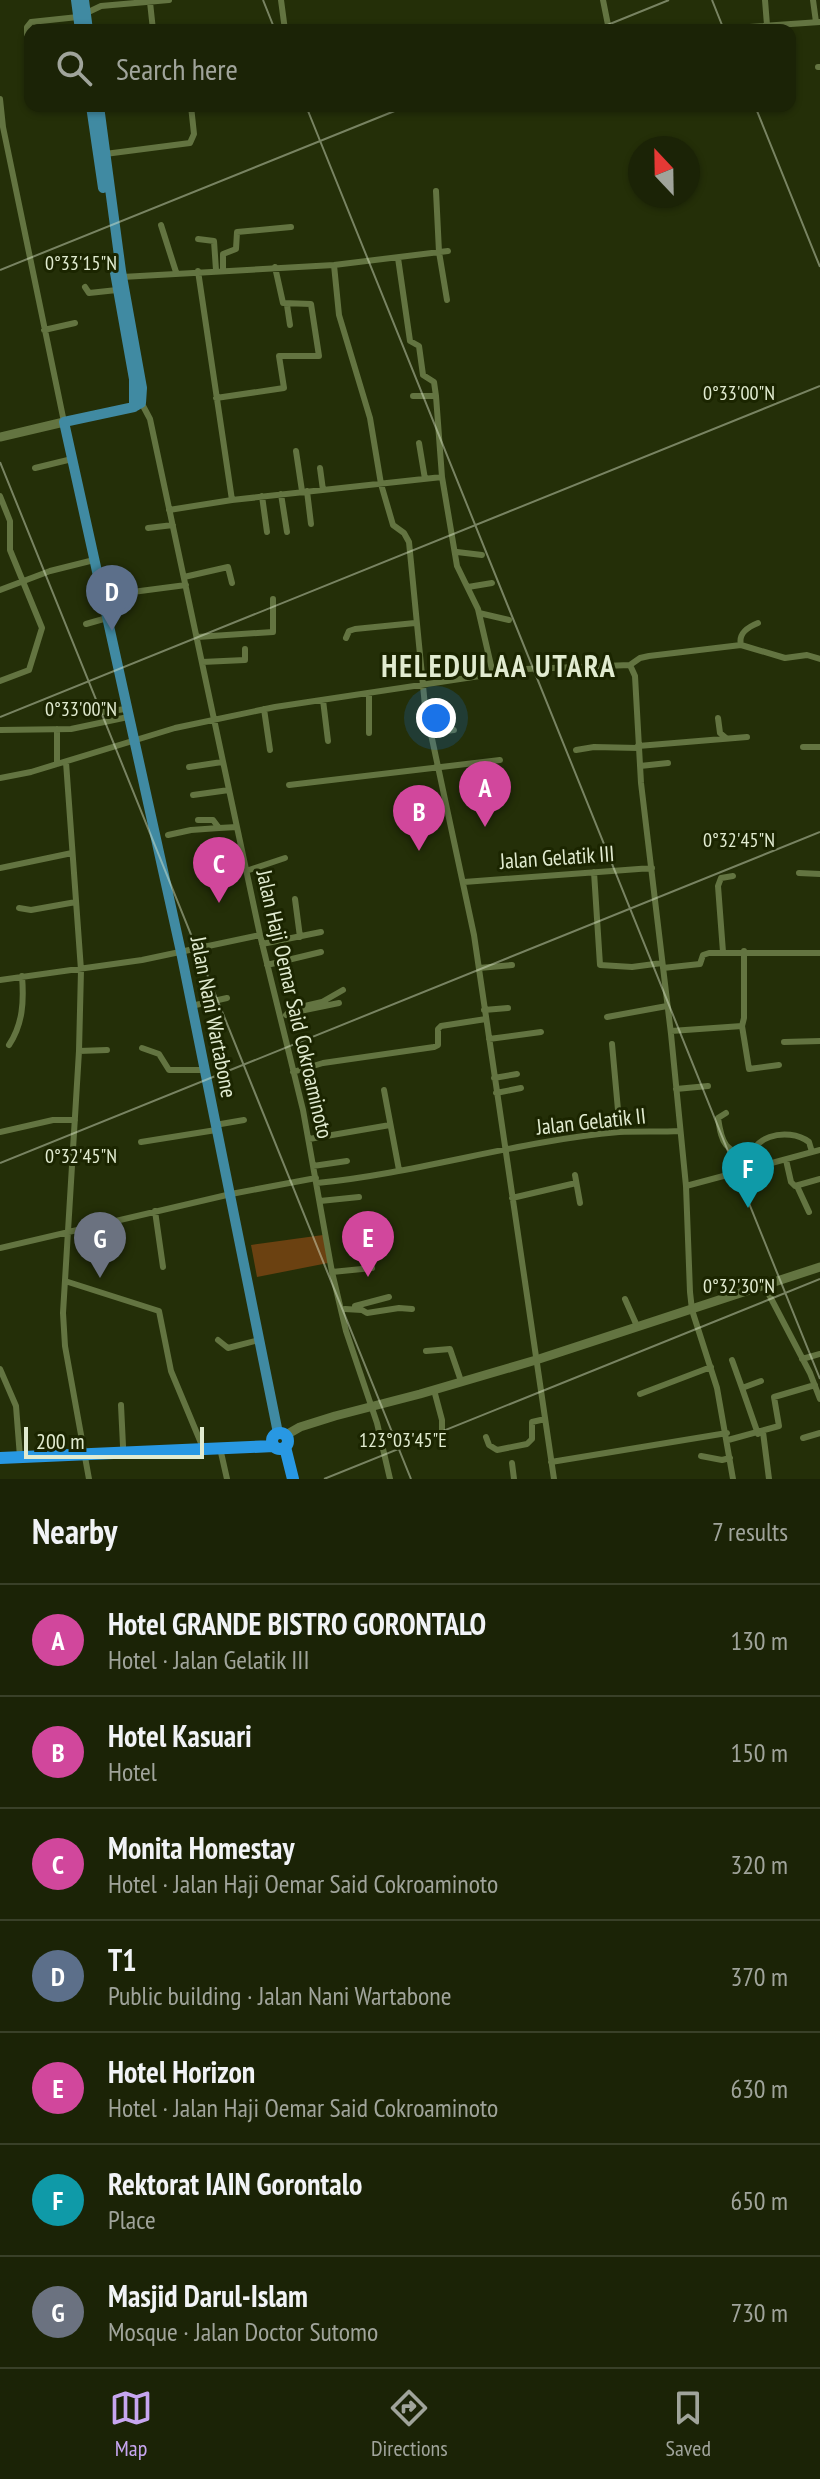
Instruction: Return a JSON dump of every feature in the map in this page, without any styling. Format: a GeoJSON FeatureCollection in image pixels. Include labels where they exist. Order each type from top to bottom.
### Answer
{"type":"FeatureCollection","features":[{"type":"Feature","properties":{"kind":"highway"},"geometry":{"type":"LineString","coordinates":[[0,1455],[279,1441]]}},
{"type":"Feature","properties":{"kind":"highway"},"geometry":{"type":"LineString","coordinates":[[83,1452],[123,1446],[220,1448],[279,1441]]}},
{"type":"Feature","properties":{"kind":"highway","name":"Jalan Nani Wartabone"},"geometry":{"type":"LineString","coordinates":[[279,1441],[285,1479]]}},
{"type":"Feature","properties":{"kind":"highway","name":"Jalan Nani Wartabone"},"geometry":{"type":"LineString","coordinates":[[279,1441],[293,1479]]}},
{"type":"Feature","properties":{"kind":"main road"},"geometry":{"type":"LineString","coordinates":[[76,0],[86,24]]}},
{"type":"Feature","properties":{"kind":"main road"},"geometry":{"type":"LineString","coordinates":[[81,24],[84,0]]}},
{"type":"Feature","properties":{"kind":"main road"},"geometry":{"type":"LineString","coordinates":[[92,112],[119,273],[141,377],[137,402]]}},
{"type":"Feature","properties":{"kind":"main road"},"geometry":{"type":"LineString","coordinates":[[100,112],[119,273],[117,290],[137,402]]}},
{"type":"Feature","properties":{"kind":"main road"},"geometry":{"type":"LineString","coordinates":[[64,422],[137,402]]}},
{"type":"Feature","properties":{"kind":"main road","name":"Jalan Nani Wartabone"},"geometry":{"type":"LineString","coordinates":[[64,422],[181,952],[279,1441]]}},
{"type":"Feature","properties":{"kind":"street"},"geometry":{"type":"LineString","coordinates":[[29,24],[82,15],[101,6],[169,0]]}},
{"type":"Feature","properties":{"kind":"street"},"geometry":{"type":"LineString","coordinates":[[281,0],[284,24]]}},
{"type":"Feature","properties":{"kind":"street"},"geometry":{"type":"LineString","coordinates":[[603,0],[608,24]]}},
{"type":"Feature","properties":{"kind":"street"},"geometry":{"type":"LineString","coordinates":[[765,0],[767,24]]}},
{"type":"Feature","properties":{"kind":"street"},"geometry":{"type":"LineString","coordinates":[[784,24],[818,22],[813,0]]}},
{"type":"Feature","properties":{"kind":"street"},"geometry":{"type":"LineString","coordinates":[[150,2],[152,24]]}},
{"type":"Feature","properties":{"kind":"street"},"geometry":{"type":"LineString","coordinates":[[0,99],[3,127],[64,422],[0,437]]}},
{"type":"Feature","properties":{"kind":"street"},"geometry":{"type":"LineString","coordinates":[[105,154],[190,143],[194,134],[192,112]]}},
{"type":"Feature","properties":{"kind":"street"},"geometry":{"type":"LineString","coordinates":[[436,191],[435,218],[447,300]]}},
{"type":"Feature","properties":{"kind":"street"},"geometry":{"type":"LineString","coordinates":[[161,225],[176,272]]}},
{"type":"Feature","properties":{"kind":"street"},"geometry":{"type":"LineString","coordinates":[[238,269],[235,250],[239,231],[291,227]]}},
{"type":"Feature","properties":{"kind":"street"},"geometry":{"type":"LineString","coordinates":[[198,239],[213,240],[219,270]]}},
{"type":"Feature","properties":{"kind":"street"},"geometry":{"type":"LineString","coordinates":[[219,270],[223,254],[235,250]]}},
{"type":"Feature","properties":{"kind":"street"},"geometry":{"type":"LineString","coordinates":[[119,273],[334,265],[448,251]]}},
{"type":"Feature","properties":{"kind":"street"},"geometry":{"type":"LineString","coordinates":[[398,258],[410,341],[419,346],[423,375],[434,382],[442,477],[457,566],[479,613],[493,674]]}},
{"type":"Feature","properties":{"kind":"street"},"geometry":{"type":"LineString","coordinates":[[334,265],[339,315],[370,418],[381,484],[393,525],[409,542],[415,623],[429,733],[464,882],[479,968],[554,1479]]}},
{"type":"Feature","properties":{"kind":"street"},"geometry":{"type":"LineString","coordinates":[[216,398],[284,388],[279,356],[319,357],[311,304],[283,303],[275,267]]}},
{"type":"Feature","properties":{"kind":"street"},"geometry":{"type":"LineString","coordinates":[[198,271],[232,500]]}},
{"type":"Feature","properties":{"kind":"street"},"geometry":{"type":"LineString","coordinates":[[85,287],[89,293],[117,290]]}},
{"type":"Feature","properties":{"kind":"street"},"geometry":{"type":"LineString","coordinates":[[287,305],[290,325]]}},
{"type":"Feature","properties":{"kind":"street"},"geometry":{"type":"LineString","coordinates":[[44,330],[75,323]]}},
{"type":"Feature","properties":{"kind":"street"},"geometry":{"type":"LineString","coordinates":[[413,396],[436,396]]}},
{"type":"Feature","properties":{"kind":"street","name":"Jalan Haji Oemar Said Cokroaminoto"},"geometry":{"type":"LineString","coordinates":[[137,402],[150,419],[262,944],[283,1016],[309,1139],[332,1272],[390,1479]]}},
{"type":"Feature","properties":{"kind":"street"},"geometry":{"type":"LineString","coordinates":[[419,443],[425,479]]}},
{"type":"Feature","properties":{"kind":"street"},"geometry":{"type":"LineString","coordinates":[[296,451],[311,524]]}},
{"type":"Feature","properties":{"kind":"street"},"geometry":{"type":"LineString","coordinates":[[35,468],[72,459]]}},
{"type":"Feature","properties":{"kind":"street"},"geometry":{"type":"LineString","coordinates":[[320,468],[323,490]]}},
{"type":"Feature","properties":{"kind":"street"},"geometry":{"type":"LineString","coordinates":[[169,510],[262,496],[442,477]]}},
{"type":"Feature","properties":{"kind":"street"},"geometry":{"type":"LineString","coordinates":[[281,494],[287,532]]}},
{"type":"Feature","properties":{"kind":"street"},"geometry":{"type":"LineString","coordinates":[[0,496],[9,513],[8,542],[42,632],[29,670],[0,681]]}},
{"type":"Feature","properties":{"kind":"street"},"geometry":{"type":"LineString","coordinates":[[262,496],[267,532]]}},
{"type":"Feature","properties":{"kind":"street"},"geometry":{"type":"LineString","coordinates":[[148,528],[173,525]]}},
{"type":"Feature","properties":{"kind":"street"},"geometry":{"type":"LineString","coordinates":[[457,552],[482,555]]}},
{"type":"Feature","properties":{"kind":"street"},"geometry":{"type":"LineString","coordinates":[[0,590],[94,560]]}},
{"type":"Feature","properties":{"kind":"street"},"geometry":{"type":"LineString","coordinates":[[102,596],[185,581],[228,567],[232,583]]}},
{"type":"Feature","properties":{"kind":"street"},"geometry":{"type":"LineString","coordinates":[[468,587],[492,583]]}},
{"type":"Feature","properties":{"kind":"street"},"geometry":{"type":"LineString","coordinates":[[197,637],[273,632],[273,599]]}},
{"type":"Feature","properties":{"kind":"street"},"geometry":{"type":"LineString","coordinates":[[479,613],[509,620]]}},
{"type":"Feature","properties":{"kind":"street"},"geometry":{"type":"LineString","coordinates":[[86,624],[107,618]]}},
{"type":"Feature","properties":{"kind":"street"},"geometry":{"type":"LineString","coordinates":[[346,638],[349,631],[355,629],[415,623]]}},
{"type":"Feature","properties":{"kind":"street"},"geometry":{"type":"LineString","coordinates":[[741,645],[744,631],[758,623]]}},
{"type":"Feature","properties":{"kind":"street"},"geometry":{"type":"LineString","coordinates":[[0,778],[66,762],[212,718],[493,674],[551,666],[630,665],[649,656],[741,645],[785,658],[807,655],[820,659]]}},
{"type":"Feature","properties":{"kind":"street"},"geometry":{"type":"LineString","coordinates":[[245,649],[245,660]]}},
{"type":"Feature","properties":{"kind":"street"},"geometry":{"type":"LineString","coordinates":[[202,662],[257,660]]}},
{"type":"Feature","properties":{"kind":"street"},"geometry":{"type":"LineString","coordinates":[[630,665],[635,676],[638,747],[686,1186],[692,1310],[711,1367],[728,1437],[733,1479]]}},
{"type":"Feature","properties":{"kind":"street"},"geometry":{"type":"LineString","coordinates":[[369,693],[369,733]]}},
{"type":"Feature","properties":{"kind":"street"},"geometry":{"type":"LineString","coordinates":[[323,700],[328,741]]}},
{"type":"Feature","properties":{"kind":"street"},"geometry":{"type":"LineString","coordinates":[[264,709],[270,750]]}},
{"type":"Feature","properties":{"kind":"street"},"geometry":{"type":"LineString","coordinates":[[94,713],[127,713]]}},
{"type":"Feature","properties":{"kind":"street"},"geometry":{"type":"LineString","coordinates":[[0,730],[97,725],[127,713]]}},
{"type":"Feature","properties":{"kind":"street"},"geometry":{"type":"LineString","coordinates":[[718,718],[720,733],[726,738]]}},
{"type":"Feature","properties":{"kind":"street"},"geometry":{"type":"LineString","coordinates":[[57,729],[57,764]]}},
{"type":"Feature","properties":{"kind":"street"},"geometry":{"type":"LineString","coordinates":[[429,733],[454,730]]}},
{"type":"Feature","properties":{"kind":"street"},"geometry":{"type":"LineString","coordinates":[[576,750],[747,737]]}},
{"type":"Feature","properties":{"kind":"street"},"geometry":{"type":"LineString","coordinates":[[803,747],[820,747]]}},
{"type":"Feature","properties":{"kind":"street"},"geometry":{"type":"LineString","coordinates":[[289,785],[500,760]]}},
{"type":"Feature","properties":{"kind":"street"},"geometry":{"type":"LineString","coordinates":[[66,762],[81,970],[63,1313],[65,1346],[89,1479]]}},
{"type":"Feature","properties":{"kind":"street"},"geometry":{"type":"LineString","coordinates":[[189,767],[222,762]]}},
{"type":"Feature","properties":{"kind":"street"},"geometry":{"type":"LineString","coordinates":[[640,766],[668,763]]}},
{"type":"Feature","properties":{"kind":"street"},"geometry":{"type":"LineString","coordinates":[[193,795],[229,790]]}},
{"type":"Feature","properties":{"kind":"street"},"geometry":{"type":"LineString","coordinates":[[198,820],[213,820],[219,828]]}},
{"type":"Feature","properties":{"kind":"street"},"geometry":{"type":"LineString","coordinates":[[168,835],[237,827]]}},
{"type":"Feature","properties":{"kind":"street"},"geometry":{"type":"LineString","coordinates":[[0,868],[72,853]]}},
{"type":"Feature","properties":{"kind":"street"},"geometry":{"type":"LineString","coordinates":[[246,871],[285,858]]}},
{"type":"Feature","properties":{"kind":"street","name":"Jalan Gelatik III"},"geometry":{"type":"LineString","coordinates":[[464,882],[652,868]]}},
{"type":"Feature","properties":{"kind":"street"},"geometry":{"type":"LineString","coordinates":[[594,872],[600,965],[700,964],[704,954],[723,952],[820,953]]}},
{"type":"Feature","properties":{"kind":"street"},"geometry":{"type":"LineString","coordinates":[[799,873],[820,874]]}},
{"type":"Feature","properties":{"kind":"street"},"geometry":{"type":"LineString","coordinates":[[723,952],[718,886],[721,878],[733,876]]}},
{"type":"Feature","properties":{"kind":"street"},"geometry":{"type":"LineString","coordinates":[[295,899],[300,937]]}},
{"type":"Feature","properties":{"kind":"street"},"geometry":{"type":"LineString","coordinates":[[19,908],[31,910],[76,902]]}},
{"type":"Feature","properties":{"kind":"street"},"geometry":{"type":"LineString","coordinates":[[262,944],[321,932]]}},
{"type":"Feature","properties":{"kind":"street"},"geometry":{"type":"LineString","coordinates":[[0,980],[81,970],[260,935]]}},
{"type":"Feature","properties":{"kind":"street"},"geometry":{"type":"LineString","coordinates":[[744,951],[745,1005],[742,1026],[749,1069],[779,1065]]}},
{"type":"Feature","properties":{"kind":"street"},"geometry":{"type":"LineString","coordinates":[[267,965],[321,952]]}},
{"type":"Feature","properties":{"kind":"street"},"geometry":{"type":"LineString","coordinates":[[479,968],[512,965]]}},
{"type":"Feature","properties":{"kind":"street"},"geometry":{"type":"LineString","coordinates":[[9,1045],[16,1034],[24,1004],[22,976]]}},
{"type":"Feature","properties":{"kind":"street"},"geometry":{"type":"LineString","coordinates":[[283,1016],[292,1009],[322,1002],[343,990]]}},
{"type":"Feature","properties":{"kind":"street"},"geometry":{"type":"LineString","coordinates":[[191,1006],[227,998]]}},
{"type":"Feature","properties":{"kind":"street"},"geometry":{"type":"LineString","coordinates":[[283,1016],[339,1003]]}},
{"type":"Feature","properties":{"kind":"street"},"geometry":{"type":"LineString","coordinates":[[607,1017],[667,1006]]}},
{"type":"Feature","properties":{"kind":"street"},"geometry":{"type":"LineString","coordinates":[[484,1010],[508,1008]]}},
{"type":"Feature","properties":{"kind":"street"},"geometry":{"type":"LineString","coordinates":[[293,1072],[323,1063],[434,1047],[438,1045],[438,1029],[441,1026],[486,1019]]}},
{"type":"Feature","properties":{"kind":"street"},"geometry":{"type":"LineString","coordinates":[[671,1031],[742,1026]]}},
{"type":"Feature","properties":{"kind":"street"},"geometry":{"type":"LineString","coordinates":[[489,1039],[541,1032]]}},
{"type":"Feature","properties":{"kind":"street"},"geometry":{"type":"LineString","coordinates":[[784,1042],[820,1041]]}},
{"type":"Feature","properties":{"kind":"street"},"geometry":{"type":"LineString","coordinates":[[612,1044],[620,1132]]}},
{"type":"Feature","properties":{"kind":"street"},"geometry":{"type":"LineString","coordinates":[[142,1048],[159,1054],[169,1070],[204,1070]]}},
{"type":"Feature","properties":{"kind":"street"},"geometry":{"type":"LineString","coordinates":[[79,1051],[107,1050]]}},
{"type":"Feature","properties":{"kind":"street"},"geometry":{"type":"LineString","coordinates":[[494,1078],[517,1074]]}},
{"type":"Feature","properties":{"kind":"street"},"geometry":{"type":"LineString","coordinates":[[676,1089],[708,1086]]}},
{"type":"Feature","properties":{"kind":"street"},"geometry":{"type":"LineString","coordinates":[[496,1093],[521,1088]]}},
{"type":"Feature","properties":{"kind":"street"},"geometry":{"type":"LineString","coordinates":[[384,1090],[399,1170]]}},
{"type":"Feature","properties":{"kind":"street"},"geometry":{"type":"LineString","coordinates":[[726,1113],[718,1118],[722,1141],[728,1149],[750,1160]]}},
{"type":"Feature","properties":{"kind":"street"},"geometry":{"type":"LineString","coordinates":[[0,1132],[53,1120],[75,1120]]}},
{"type":"Feature","properties":{"kind":"street"},"geometry":{"type":"LineString","coordinates":[[141,1142],[244,1120]]}},
{"type":"Feature","properties":{"kind":"street"},"geometry":{"type":"LineString","coordinates":[[309,1139],[390,1125]]}},
{"type":"Feature","properties":{"kind":"street","name":"Jalan Gelatik II"},"geometry":{"type":"LineString","coordinates":[[0,1248],[231,1194],[399,1170],[620,1132],[680,1131]]}},
{"type":"Feature","properties":{"kind":"street"},"geometry":{"type":"LineString","coordinates":[[686,1186],[816,1151],[805,1139],[789,1133],[778,1134],[758,1144],[750,1160],[752,1168]]}},
{"type":"Feature","properties":{"kind":"street"},"geometry":{"type":"LineString","coordinates":[[786,1160],[791,1182],[797,1186],[809,1212]]}},
{"type":"Feature","properties":{"kind":"street"},"geometry":{"type":"LineString","coordinates":[[313,1166],[347,1161]]}},
{"type":"Feature","properties":{"kind":"street"},"geometry":{"type":"LineString","coordinates":[[512,1198],[575,1179],[580,1203]]}},
{"type":"Feature","properties":{"kind":"street"},"geometry":{"type":"LineString","coordinates":[[797,1186],[820,1179]]}},
{"type":"Feature","properties":{"kind":"street"},"geometry":{"type":"LineString","coordinates":[[320,1201],[359,1197]]}},
{"type":"Feature","properties":{"kind":"street"},"geometry":{"type":"LineString","coordinates":[[155,1211],[163,1267]]}},
{"type":"Feature","properties":{"kind":"street"},"geometry":{"type":"LineString","coordinates":[[332,1272],[372,1268]]}},
{"type":"Feature","properties":{"kind":"street"},"geometry":{"type":"LineString","coordinates":[[279,1441],[300,1427],[536,1360],[819,1270]]}},
{"type":"Feature","properties":{"kind":"street"},"geometry":{"type":"LineString","coordinates":[[65,1281],[159,1311],[171,1371],[201,1443]]}},
{"type":"Feature","properties":{"kind":"street"},"geometry":{"type":"LineString","coordinates":[[764,1285],[820,1399]]}},
{"type":"Feature","properties":{"kind":"street"},"geometry":{"type":"LineString","coordinates":[[343,1309],[389,1297]]}},
{"type":"Feature","properties":{"kind":"street"},"geometry":{"type":"LineString","coordinates":[[625,1299],[637,1326]]}},
{"type":"Feature","properties":{"kind":"street"},"geometry":{"type":"LineString","coordinates":[[343,1309],[367,1313],[412,1309]]}},
{"type":"Feature","properties":{"kind":"street"},"geometry":{"type":"LineString","coordinates":[[218,1340],[228,1348],[259,1340]]}},
{"type":"Feature","properties":{"kind":"street"},"geometry":{"type":"LineString","coordinates":[[426,1351],[450,1349],[461,1381]]}},
{"type":"Feature","properties":{"kind":"street"},"geometry":{"type":"LineString","coordinates":[[802,1359],[820,1354]]}},
{"type":"Feature","properties":{"kind":"street"},"geometry":{"type":"LineString","coordinates":[[732,1360],[760,1433],[769,1479]]}},
{"type":"Feature","properties":{"kind":"street"},"geometry":{"type":"LineString","coordinates":[[640,1394],[711,1367]]}},
{"type":"Feature","properties":{"kind":"street"},"geometry":{"type":"LineString","coordinates":[[0,1369],[16,1406],[20,1454]]}},
{"type":"Feature","properties":{"kind":"street"},"geometry":{"type":"LineString","coordinates":[[742,1388],[761,1381]]}},
{"type":"Feature","properties":{"kind":"street"},"geometry":{"type":"LineString","coordinates":[[551,1462],[760,1433],[780,1424],[774,1397],[815,1385]]}},
{"type":"Feature","properties":{"kind":"street"},"geometry":{"type":"LineString","coordinates":[[434,1390],[442,1420],[442,1435]]}},
{"type":"Feature","properties":{"kind":"street"},"geometry":{"type":"LineString","coordinates":[[121,1405],[123,1446]]}},
{"type":"Feature","properties":{"kind":"street"},"geometry":{"type":"LineString","coordinates":[[486,1437],[489,1445],[497,1450],[527,1444],[532,1439],[532,1422],[545,1419]]}},
{"type":"Feature","properties":{"kind":"street"},"geometry":{"type":"LineString","coordinates":[[803,1438],[820,1433]]}},
{"type":"Feature","properties":{"kind":"street"},"geometry":{"type":"LineString","coordinates":[[220,1448],[227,1479]]}},
{"type":"Feature","properties":{"kind":"street"},"geometry":{"type":"LineString","coordinates":[[701,1456],[722,1460],[730,1458]]}},
{"type":"Feature","properties":{"kind":"street"},"geometry":{"type":"LineString","coordinates":[[512,1463],[514,1479]]}},
{"type":"Feature","properties":{"kind":"shaded area"},"geometry":{"type":"Polygon","coordinates":[[[323,1235],[328,1263],[257,1277],[251,1245],[323,1235]]]}},
{"type":"Feature","properties":{"kind":"place","name":"T1"},"geometry":{"type":"Point","coordinates":[112,631]}},
{"type":"Feature","properties":{"kind":"place","name":"Hotel GRANDE BISTRO GORONTALO"},"geometry":{"type":"Point","coordinates":[485,827]}},
{"type":"Feature","properties":{"kind":"place","name":"Hotel Kasuari"},"geometry":{"type":"Point","coordinates":[419,851]}},
{"type":"Feature","properties":{"kind":"place","name":"Monita Homestay"},"geometry":{"type":"Point","coordinates":[219,903]}},
{"type":"Feature","properties":{"kind":"place","name":"Rektorat IAIN Gorontalo"},"geometry":{"type":"Point","coordinates":[748,1208]}},
{"type":"Feature","properties":{"kind":"place","name":"Hotel Horizon"},"geometry":{"type":"Point","coordinates":[368,1277]}},
{"type":"Feature","properties":{"kind":"place","name":"Masjid Darul-Islam"},"geometry":{"type":"Point","coordinates":[100,1278]}},
{"type":"Feature","properties":{"kind":"district","name":"HELEDULAA UTARA"},"geometry":{"type":"Point","coordinates":[499,667]}}]}
